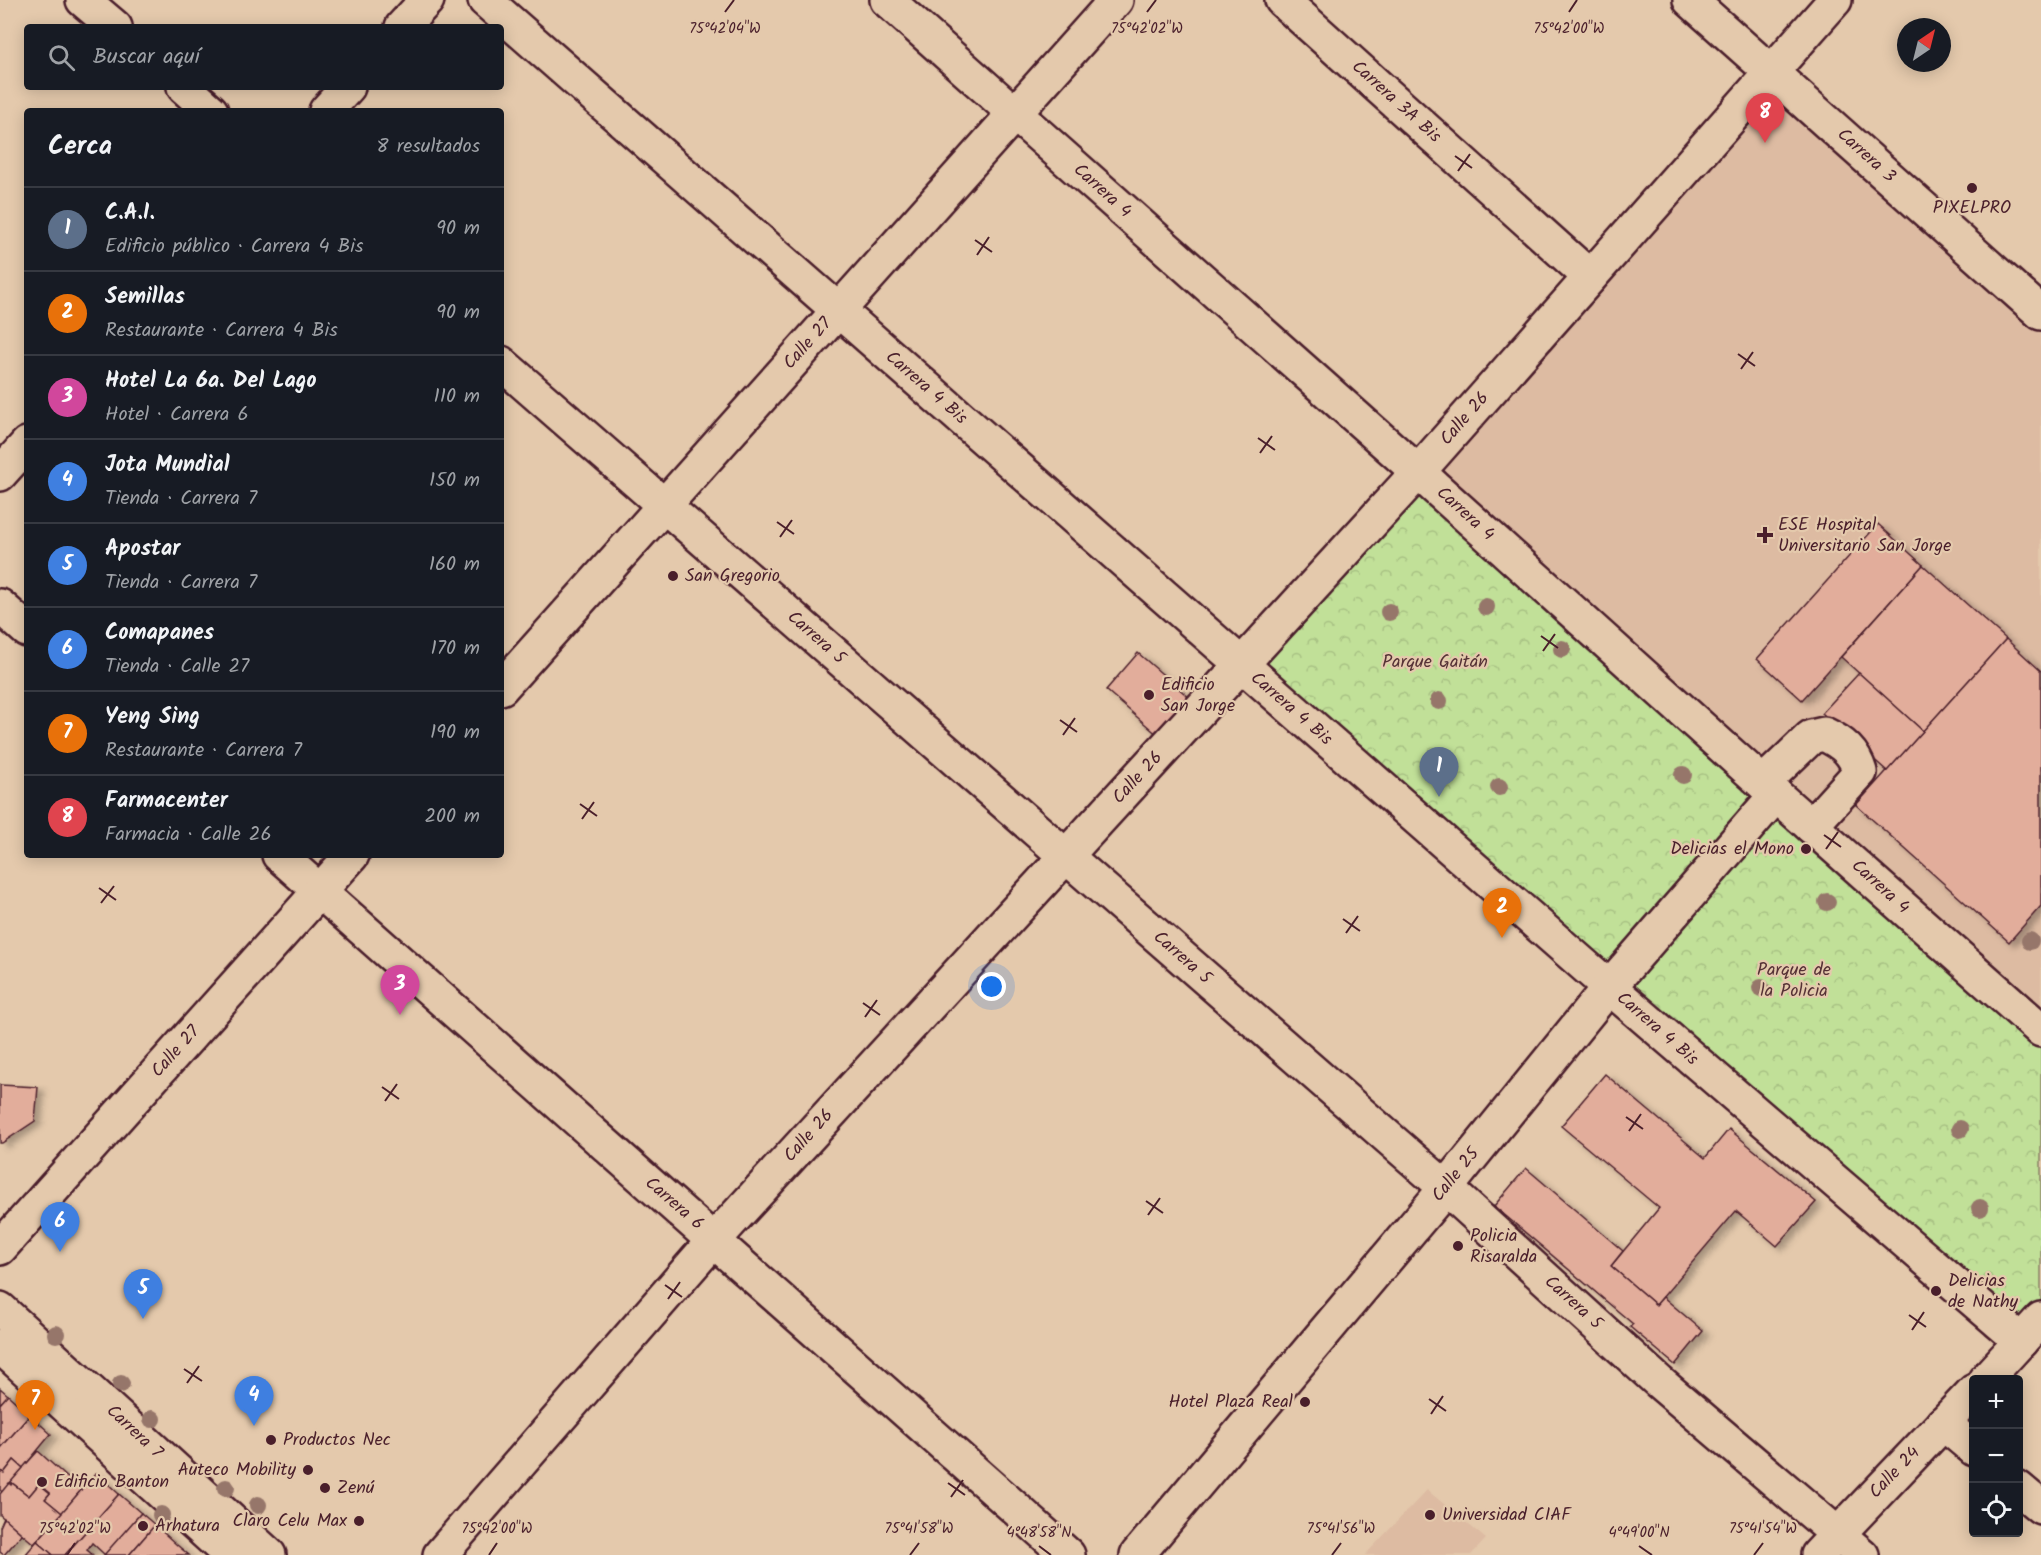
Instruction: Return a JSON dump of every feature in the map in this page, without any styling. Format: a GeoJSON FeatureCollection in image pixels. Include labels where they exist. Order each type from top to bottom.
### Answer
{"type":"FeatureCollection","features":[{"type":"Feature","properties":{"kind":"street"},"geometry":{"type":"LineString","coordinates":[[84,0],[112,24]]}},
{"type":"Feature","properties":{"kind":"street"},"geometry":{"type":"LineString","coordinates":[[405,24],[427,0]]}},
{"type":"Feature","properties":{"kind":"street","name":"Carrera 4 Bis"},"geometry":{"type":"LineString","coordinates":[[485,0],[1609,987],[2031,1330]]}},
{"type":"Feature","properties":{"kind":"street","name":"Carrera 4"},"geometry":{"type":"LineString","coordinates":[[887,0],[1419,472],[1769,789],[2041,1030]]}},
{"type":"Feature","properties":{"kind":"street","name":"Calle 27"},"geometry":{"type":"LineString","coordinates":[[504,685],[1116,0]]}},
{"type":"Feature","properties":{"kind":"street","name":"Carrera 3A Bis"},"geometry":{"type":"LineString","coordinates":[[1282,0],[1590,277]]}},
{"type":"Feature","properties":{"kind":"street","name":"Carrera 3"},"geometry":{"type":"LineString","coordinates":[[1690,0],[2041,313]]}},
{"type":"Feature","properties":{"kind":"street","name":"Calle 26"},"geometry":{"type":"LineString","coordinates":[[440,1555],[714,1240],[1419,472],[1835,0]]}},
{"type":"Feature","properties":{"kind":"street"},"geometry":{"type":"LineString","coordinates":[[188,90],[208,108]]}},
{"type":"Feature","properties":{"kind":"street"},"geometry":{"type":"LineString","coordinates":[[329,108],[345,90]]}},
{"type":"Feature","properties":{"kind":"street","name":"Carrera 5"},"geometry":{"type":"LineString","coordinates":[[504,366],[1446,1188],[1659,1382],[1828,1544],[1862,1555]]}},
{"type":"Feature","properties":{"kind":"street"},"geometry":{"type":"LineString","coordinates":[[0,474],[24,447]]}},
{"type":"Feature","properties":{"kind":"street"},"geometry":{"type":"LineString","coordinates":[[0,606],[24,627]]}},
{"type":"Feature","properties":{"kind":"street","name":"Calle 25"},"geometry":{"type":"LineString","coordinates":[[1137,1555],[1446,1188],[1811,737],[1824,734],[1846,747],[1856,760],[1860,772],[1812,826]]}},
{"type":"Feature","properties":{"kind":"street","name":"Carrera 6"},"geometry":{"type":"LineString","coordinates":[[282,858],[1068,1555]]}},
{"type":"Feature","properties":{"kind":"street","name":"Calle 27"},"geometry":{"type":"LineString","coordinates":[[0,1248],[349,858]]}},
{"type":"Feature","properties":{"kind":"street","name":"Carrera 7"},"geometry":{"type":"LineString","coordinates":[[0,1308],[269,1555]]}},
{"type":"Feature","properties":{"kind":"street"},"geometry":{"type":"LineString","coordinates":[[1990,1375],[2031,1330]]}},
{"type":"Feature","properties":{"kind":"street"},"geometry":{"type":"LineString","coordinates":[[0,1346],[230,1555]]}},
{"type":"Feature","properties":{"kind":"street","name":"Calle 24"},"geometry":{"type":"LineString","coordinates":[[1828,1544],[1969,1396]]}},
{"type":"Feature","properties":{"kind":"street"},"geometry":{"type":"LineString","coordinates":[[1943,1423],[1969,1445]]}},
{"type":"Feature","properties":{"kind":"street"},"geometry":{"type":"LineString","coordinates":[[2023,1491],[2041,1507]]}},
{"type":"Feature","properties":{"kind":"shaded area","name":"ESE Hospital Universitario San Jorge"},"geometry":{"type":"Polygon","coordinates":[[[1772,72],[2041,313],[2041,1030],[1418,472],[1772,72]]]}},
{"type":"Feature","properties":{"kind":"shaded area","name":"Universidad CIAF"},"geometry":{"type":"Polygon","coordinates":[[[1427,1490],[1486,1539],[1471,1555],[1365,1555],[1427,1490]]]}},
{"type":"Feature","properties":{"kind":"green space"},"geometry":{"type":"Polygon","coordinates":[[[1418,472],[2041,1030],[2041,1319],[2021,1341],[1242,666],[1418,472]]]}},
{"type":"Feature","properties":{"kind":"building"},"geometry":{"type":"Polygon","coordinates":[[[1878,524],[1923,565],[1802,700],[1757,659],[1878,524]]]}},
{"type":"Feature","properties":{"kind":"building"},"geometry":{"type":"Polygon","coordinates":[[[1923,565],[2006,639],[1923,731],[1841,657],[1923,565]]]}},
{"type":"Feature","properties":{"kind":"building"},"geometry":{"type":"Polygon","coordinates":[[[2006,639],[2041,671],[2041,906],[2009,942],[1856,805],[2006,639]]]}},
{"type":"Feature","properties":{"kind":"building","name":"Edificio San Jorge"},"geometry":{"type":"Polygon","coordinates":[[[1138,653],[1192,700],[1160,737],[1106,690],[1138,653]]]}},
{"type":"Feature","properties":{"kind":"building"},"geometry":{"type":"Polygon","coordinates":[[[1859,673],[1923,731],[1887,771],[1822,713],[1859,673]]]}},
{"type":"Feature","properties":{"kind":"building"},"geometry":{"type":"Polygon","coordinates":[[[1605,1074],[1705,1158],[1729,1129],[1816,1202],[1777,1246],[1736,1211],[1656,1305],[1611,1266],[1659,1208],[1561,1126],[1605,1074]]]}},
{"type":"Feature","properties":{"kind":"building"},"geometry":{"type":"Polygon","coordinates":[[[0,1085],[38,1087],[35,1121],[2,1143],[0,1143],[0,1085]]]}},
{"type":"Feature","properties":{"kind":"building"},"geometry":{"type":"Polygon","coordinates":[[[1526,1168],[1623,1251],[1611,1266],[1656,1305],[1663,1297],[1703,1331],[1675,1365],[1630,1327],[1633,1324],[1494,1206],[1526,1168]]]}},
{"type":"Feature","properties":{"kind":"building"},"geometry":{"type":"Polygon","coordinates":[[[0,1388],[8,1395],[0,1404],[0,1388]]]}},
{"type":"Feature","properties":{"kind":"building"},"geometry":{"type":"Polygon","coordinates":[[[8,1395],[30,1415],[0,1449],[0,1404],[8,1395]]]}},
{"type":"Feature","properties":{"kind":"building"},"geometry":{"type":"Polygon","coordinates":[[[30,1415],[51,1434],[23,1468],[14,1460],[4,1473],[0,1471],[0,1449],[30,1415]]]}},
{"type":"Feature","properties":{"kind":"building","name":"Edificio Banton"},"geometry":{"type":"Polygon","coordinates":[[[38,1451],[81,1490],[62,1513],[45,1499],[50,1493],[39,1484],[29,1496],[9,1483],[38,1451]]]}},
{"type":"Feature","properties":{"kind":"building"},"geometry":{"type":"Polygon","coordinates":[[[14,1460],[23,1468],[2,1492],[0,1490],[0,1471],[4,1473],[14,1460]]]}},
{"type":"Feature","properties":{"kind":"building"},"geometry":{"type":"Polygon","coordinates":[[[96,1473],[119,1494],[65,1555],[53,1555],[37,1541],[96,1473]]]}},
{"type":"Feature","properties":{"kind":"building"},"geometry":{"type":"Polygon","coordinates":[[[9,1483],[29,1496],[39,1484],[50,1493],[45,1499],[62,1513],[34,1544],[0,1515],[0,1494],[9,1483]]]}},
{"type":"Feature","properties":{"kind":"building"},"geometry":{"type":"Polygon","coordinates":[[[119,1494],[141,1513],[105,1555],[92,1543],[87,1550],[93,1555],[65,1555],[119,1494]]]}},
{"type":"Feature","properties":{"kind":"building"},"geometry":{"type":"Polygon","coordinates":[[[141,1513],[155,1525],[129,1555],[104,1555],[141,1513]]]}},
{"type":"Feature","properties":{"kind":"building"},"geometry":{"type":"Polygon","coordinates":[[[4,1518],[22,1534],[4,1555],[0,1552],[0,1527],[4,1518]]]}},
{"type":"Feature","properties":{"kind":"building"},"geometry":{"type":"Polygon","coordinates":[[[155,1525],[177,1545],[189,1555],[129,1555],[155,1525]]]}},
{"type":"Feature","properties":{"kind":"building"},"geometry":{"type":"Polygon","coordinates":[[[37,1541],[52,1554],[25,1555],[37,1541]]]}},
{"type":"Feature","properties":{"kind":"place","name":"Farmacenter"},"geometry":{"type":"Point","coordinates":[1765,143]}},
{"type":"Feature","properties":{"kind":"place","name":"PIXELPRO"},"geometry":{"type":"Point","coordinates":[1972,188]}},
{"type":"Feature","properties":{"kind":"place","name":"ESE Hospital Universitario San Jorge"},"geometry":{"type":"Point","coordinates":[1765,535]}},
{"type":"Feature","properties":{"kind":"place","name":"San Gregorio"},"geometry":{"type":"Point","coordinates":[673,576]}},
{"type":"Feature","properties":{"kind":"place","name":"Edificio San Jorge"},"geometry":{"type":"Point","coordinates":[1149,695]}},
{"type":"Feature","properties":{"kind":"place","name":"C.A.I."},"geometry":{"type":"Point","coordinates":[1439,797]}},
{"type":"Feature","properties":{"kind":"place","name":"Delicias el Mono"},"geometry":{"type":"Point","coordinates":[1806,849]}},
{"type":"Feature","properties":{"kind":"place","name":"Semillas"},"geometry":{"type":"Point","coordinates":[1502,938]}},
{"type":"Feature","properties":{"kind":"place","name":"Hotel La 6a. Del Lago"},"geometry":{"type":"Point","coordinates":[400,1015]}},
{"type":"Feature","properties":{"kind":"place","name":"Policia Risaralda"},"geometry":{"type":"Point","coordinates":[1458,1246]}},
{"type":"Feature","properties":{"kind":"place","name":"Comapanes"},"geometry":{"type":"Point","coordinates":[60,1252]}},
{"type":"Feature","properties":{"kind":"place","name":"Delicias de Nathy"},"geometry":{"type":"Point","coordinates":[1936,1291]}},
{"type":"Feature","properties":{"kind":"place","name":"Apostar"},"geometry":{"type":"Point","coordinates":[143,1319]}},
{"type":"Feature","properties":{"kind":"place","name":"Hotel Plaza Real"},"geometry":{"type":"Point","coordinates":[1305,1402]}},
{"type":"Feature","properties":{"kind":"place","name":"Jota Mundial"},"geometry":{"type":"Point","coordinates":[254,1426]}},
{"type":"Feature","properties":{"kind":"place","name":"Yeng Sing"},"geometry":{"type":"Point","coordinates":[35,1430]}},
{"type":"Feature","properties":{"kind":"place","name":"Productos Nec"},"geometry":{"type":"Point","coordinates":[271,1440]}},
{"type":"Feature","properties":{"kind":"place","name":"Auteco Mobility"},"geometry":{"type":"Point","coordinates":[308,1470]}},
{"type":"Feature","properties":{"kind":"place","name":"Edificio Banton"},"geometry":{"type":"Point","coordinates":[42,1482]}},
{"type":"Feature","properties":{"kind":"place","name":"Zenú"},"geometry":{"type":"Point","coordinates":[325,1488]}},
{"type":"Feature","properties":{"kind":"place","name":"Universidad CIAF"},"geometry":{"type":"Point","coordinates":[1430,1515]}},
{"type":"Feature","properties":{"kind":"place","name":"Claro Celu Max"},"geometry":{"type":"Point","coordinates":[359,1521]}},
{"type":"Feature","properties":{"kind":"place","name":"Arhatura"},"geometry":{"type":"Point","coordinates":[143,1526]}},
{"type":"Feature","properties":{"kind":"park label","name":"Parque Gaitán"},"geometry":{"type":"Point","coordinates":[1435,662]}},
{"type":"Feature","properties":{"kind":"park label","name":"Parque de la Policia"},"geometry":{"type":"Point","coordinates":[1794,980]}}]}
